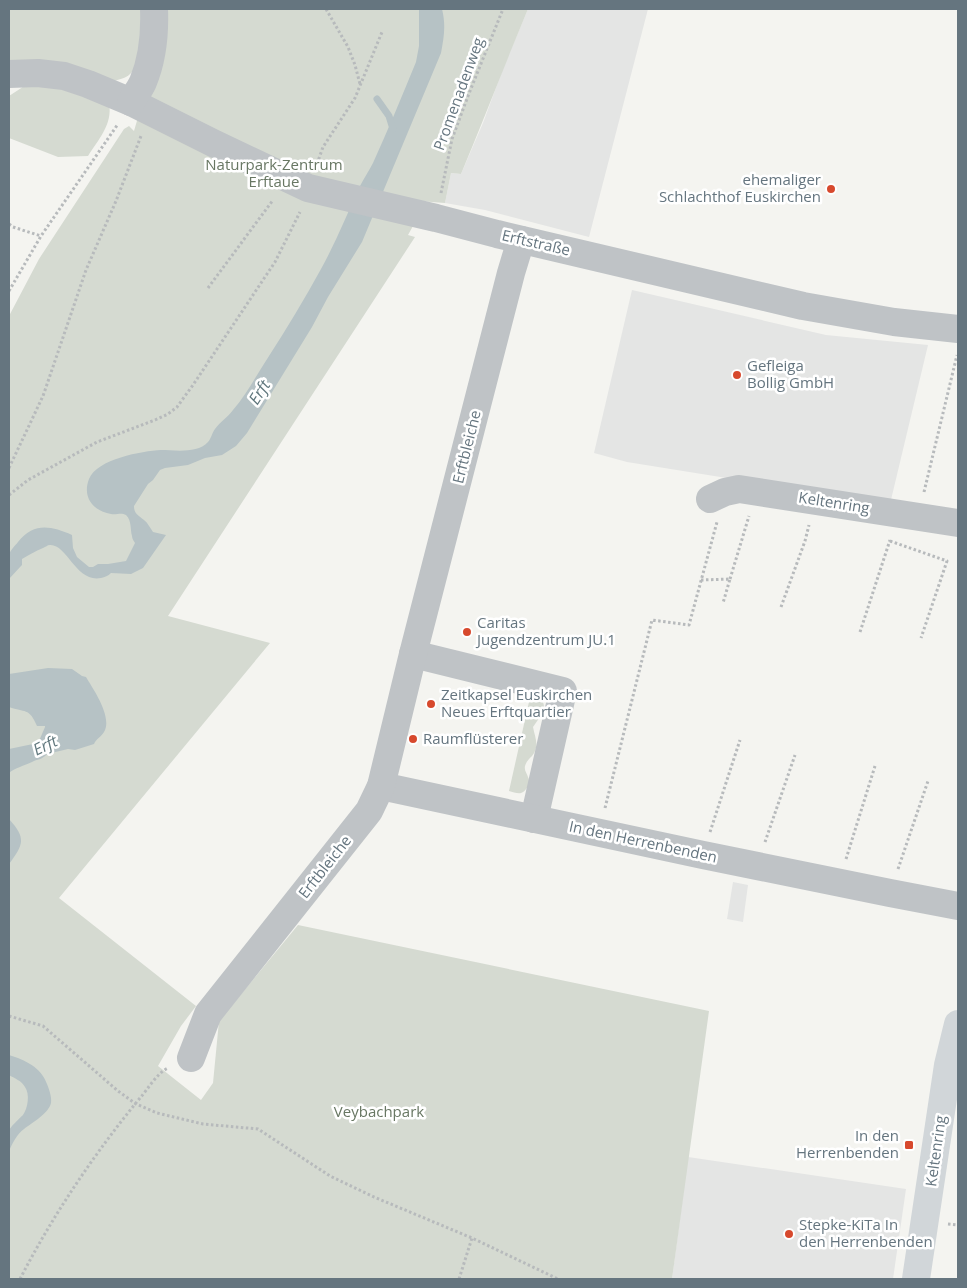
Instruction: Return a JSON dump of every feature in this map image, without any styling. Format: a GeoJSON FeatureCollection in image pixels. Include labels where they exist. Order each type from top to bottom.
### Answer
{"type":"FeatureCollection","features":[{"type":"Feature","properties":{"kind":"main road","name":"Keltenring"},"geometry":{"type":"LineString","coordinates":[[916,1279],[948,1065],[958,1024]]}},
{"type":"Feature","properties":{"kind":"street"},"geometry":{"type":"LineString","coordinates":[[140,107],[143,83],[154,35],[154,9]]}},
{"type":"Feature","properties":{"kind":"street","name":"Erftstraße"},"geometry":{"type":"LineString","coordinates":[[9,74],[38,73],[64,76],[88,84],[305,185],[521,240],[830,311],[894,322],[958,340]]}},
{"type":"Feature","properties":{"kind":"street","name":"Erftbleiche"},"geometry":{"type":"LineString","coordinates":[[191,1058],[208,1014],[369,811],[381,786],[508,283],[521,240]]}},
{"type":"Feature","properties":{"kind":"street","name":"Keltenring"},"geometry":{"type":"LineString","coordinates":[[718,496],[738,489],[757,491],[958,523]]}},
{"type":"Feature","properties":{"kind":"street"},"geometry":{"type":"LineString","coordinates":[[413,654],[563,691],[534,819]]}},
{"type":"Feature","properties":{"kind":"street","name":"In den Herrenbenden"},"geometry":{"type":"LineString","coordinates":[[381,786],[703,856],[958,906]]}},
{"type":"Feature","properties":{"kind":"path"},"geometry":{"type":"LineString","coordinates":[[326,9],[348,47],[361,85]]}},
{"type":"Feature","properties":{"kind":"path","name":"Promenadenweg"},"geometry":{"type":"LineString","coordinates":[[426,216],[452,139],[503,9]]}},
{"type":"Feature","properties":{"kind":"path"},"geometry":{"type":"LineString","coordinates":[[9,495],[28,480],[97,442],[156,420],[177,407],[275,262],[301,210],[305,185],[323,147],[355,98],[382,32]]}},
{"type":"Feature","properties":{"kind":"path"},"geometry":{"type":"LineString","coordinates":[[9,291],[41,236],[119,123],[140,107]]}},
{"type":"Feature","properties":{"kind":"path"},"geometry":{"type":"LineString","coordinates":[[9,468],[43,396],[86,270],[134,154],[140,107]]}},
{"type":"Feature","properties":{"kind":"path"},"geometry":{"type":"LineString","coordinates":[[208,288],[276,196],[305,185]]}},
{"type":"Feature","properties":{"kind":"path"},"geometry":{"type":"LineString","coordinates":[[9,224],[41,236]]}},
{"type":"Feature","properties":{"kind":"path"},"geometry":{"type":"LineString","coordinates":[[860,632],[890,541],[908,514],[958,340]]}},
{"type":"Feature","properties":{"kind":"path"},"geometry":{"type":"LineString","coordinates":[[723,603],[757,491]]}},
{"type":"Feature","properties":{"kind":"path"},"geometry":{"type":"LineString","coordinates":[[600,834],[608,794],[652,620],[689,625],[701,580],[718,496]]}},
{"type":"Feature","properties":{"kind":"path"},"geometry":{"type":"LineString","coordinates":[[781,607],[808,531],[812,500]]}},
{"type":"Feature","properties":{"kind":"path"},"geometry":{"type":"LineString","coordinates":[[890,541],[947,560],[921,638]]}},
{"type":"Feature","properties":{"kind":"path"},"geometry":{"type":"LineString","coordinates":[[701,580],[730,579]]}},
{"type":"Feature","properties":{"kind":"path"},"geometry":{"type":"LineString","coordinates":[[703,856],[740,740]]}},
{"type":"Feature","properties":{"kind":"path"},"geometry":{"type":"LineString","coordinates":[[757,866],[794,755]]}},
{"type":"Feature","properties":{"kind":"path"},"geometry":{"type":"LineString","coordinates":[[839,883],[875,766]]}},
{"type":"Feature","properties":{"kind":"path"},"geometry":{"type":"LineString","coordinates":[[890,893],[928,781]]}},
{"type":"Feature","properties":{"kind":"path"},"geometry":{"type":"LineString","coordinates":[[9,1016],[43,1026],[118,1091],[136,1104],[157,1113],[203,1124],[258,1129],[330,1176],[374,1197],[472,1238],[558,1279]]}},
{"type":"Feature","properties":{"kind":"path"},"geometry":{"type":"LineString","coordinates":[[20,1279],[43,1237],[109,1137],[163,1070]]}},
{"type":"Feature","properties":{"kind":"path"},"geometry":{"type":"LineString","coordinates":[[459,1279],[472,1238]]}},
{"type":"Feature","properties":{"kind":"shaded area"},"geometry":{"type":"Polygon","coordinates":[[[528,9],[648,9],[589,237],[485,210],[445,203],[451,173],[461,174],[528,9]]]}},
{"type":"Feature","properties":{"kind":"shaded area"},"geometry":{"type":"Polygon","coordinates":[[[632,290],[826,335],[928,345],[890,504],[627,462],[594,453],[632,290]]]}},
{"type":"Feature","properties":{"kind":"shaded area"},"geometry":{"type":"Polygon","coordinates":[[[733,882],[748,885],[743,922],[727,919],[733,882]]]}},
{"type":"Feature","properties":{"kind":"shaded area","name":"Stepke-KiTa In den Herrenbenden"},"geometry":{"type":"Polygon","coordinates":[[[688,1157],[906,1189],[893,1279],[672,1279],[688,1157]]]}},
{"type":"Feature","properties":{"kind":"green space"},"geometry":{"type":"Polygon","coordinates":[[[9,9],[143,9],[140,51],[136,67],[128,76],[114,81],[9,66],[9,9]]]}},
{"type":"Feature","properties":{"kind":"green space"},"geometry":{"type":"Polygon","coordinates":[[[161,9],[528,9],[461,174],[451,173],[445,203],[419,201],[413,226],[408,235],[415,237],[168,616],[270,643],[59,898],[196,1006],[181,1026],[158,1066],[201,1100],[213,1083],[219,1021],[298,925],[709,1011],[672,1279],[9,1279],[9,316],[39,259],[124,129],[129,126],[134,131],[155,59],[161,9]]]}},
{"type":"Feature","properties":{"kind":"green space"},"geometry":{"type":"Polygon","coordinates":[[[39,81],[109,104],[110,111],[107,125],[88,156],[58,157],[9,138],[9,96],[29,83],[39,81]]]}},
{"type":"Feature","properties":{"kind":"green space"},"geometry":{"type":"Polygon","coordinates":[[[531,693],[541,699],[544,704],[544,711],[533,727],[536,749],[526,763],[525,768],[529,784],[523,792],[517,793],[509,791],[531,693]]]}},
{"type":"Feature","properties":{"kind":"water","name":"Erft"},"geometry":{"type":"Polygon","coordinates":[[[419,9],[442,9],[444,31],[441,53],[362,242],[247,433],[236,446],[222,455],[205,458],[188,465],[165,468],[160,470],[148,484],[134,506],[135,511],[153,532],[166,535],[143,568],[131,574],[111,573],[102,578],[92,578],[78,569],[62,550],[56,546],[48,545],[22,559],[22,565],[9,579],[8,560],[11,551],[30,531],[43,528],[57,529],[72,535],[73,548],[77,557],[89,567],[98,564],[126,561],[135,543],[132,538],[129,520],[124,514],[105,512],[94,506],[87,492],[89,479],[101,466],[121,457],[161,450],[192,450],[203,446],[209,441],[217,426],[231,413],[243,397],[321,269],[390,126],[416,62],[419,46],[419,9]]]}},
{"type":"Feature","properties":{"kind":"water","name":"Erft"},"geometry":{"type":"Polygon","coordinates":[[[48,668],[72,669],[86,677],[104,711],[106,726],[104,732],[94,744],[75,750],[68,749],[47,754],[9,773],[9,749],[39,741],[45,726],[37,726],[29,713],[9,707],[9,674],[48,668]]]}},
{"type":"Feature","properties":{"kind":"water"},"geometry":{"type":"Polygon","coordinates":[[[9,819],[18,831],[21,841],[18,851],[9,864],[9,819]]]}},
{"type":"Feature","properties":{"kind":"water"},"geometry":{"type":"Polygon","coordinates":[[[9,1055],[21,1059],[41,1073],[48,1086],[51,1103],[44,1114],[19,1134],[9,1151],[9,1130],[25,1112],[28,1097],[24,1085],[9,1075],[9,1055]]]}},
{"type":"Feature","properties":{"kind":"waterway"},"geometry":{"type":"LineString","coordinates":[[377,99],[389,116],[393,129]]}},
{"type":"Feature","properties":{"kind":"place","name":"ehemaliger Schlachthof Euskirchen"},"geometry":{"type":"Point","coordinates":[831,189]}},
{"type":"Feature","properties":{"kind":"place","name":"Gefleiga Bollig GmbH"},"geometry":{"type":"Point","coordinates":[737,375]}},
{"type":"Feature","properties":{"kind":"place","name":"Caritas Jugendzentrum JU.1"},"geometry":{"type":"Point","coordinates":[467,632]}},
{"type":"Feature","properties":{"kind":"place","name":"Zeitkapsel Euskirchen Neues Erftquartier"},"geometry":{"type":"Point","coordinates":[431,704]}},
{"type":"Feature","properties":{"kind":"place","name":"Raumflüsterer"},"geometry":{"type":"Point","coordinates":[413,739]}},
{"type":"Feature","properties":{"kind":"place","name":"In den Herrenbenden"},"geometry":{"type":"Point","coordinates":[909,1145]}},
{"type":"Feature","properties":{"kind":"place","name":"Stepke-KiTa In den Herrenbenden"},"geometry":{"type":"Point","coordinates":[789,1234]}},
{"type":"Feature","properties":{"kind":"park label","name":"Naturpark-Zentrum Erftaue"},"geometry":{"type":"Point","coordinates":[274,174]}},
{"type":"Feature","properties":{"kind":"park label","name":"Veybachpark"},"geometry":{"type":"Point","coordinates":[379,1112]}}]}
